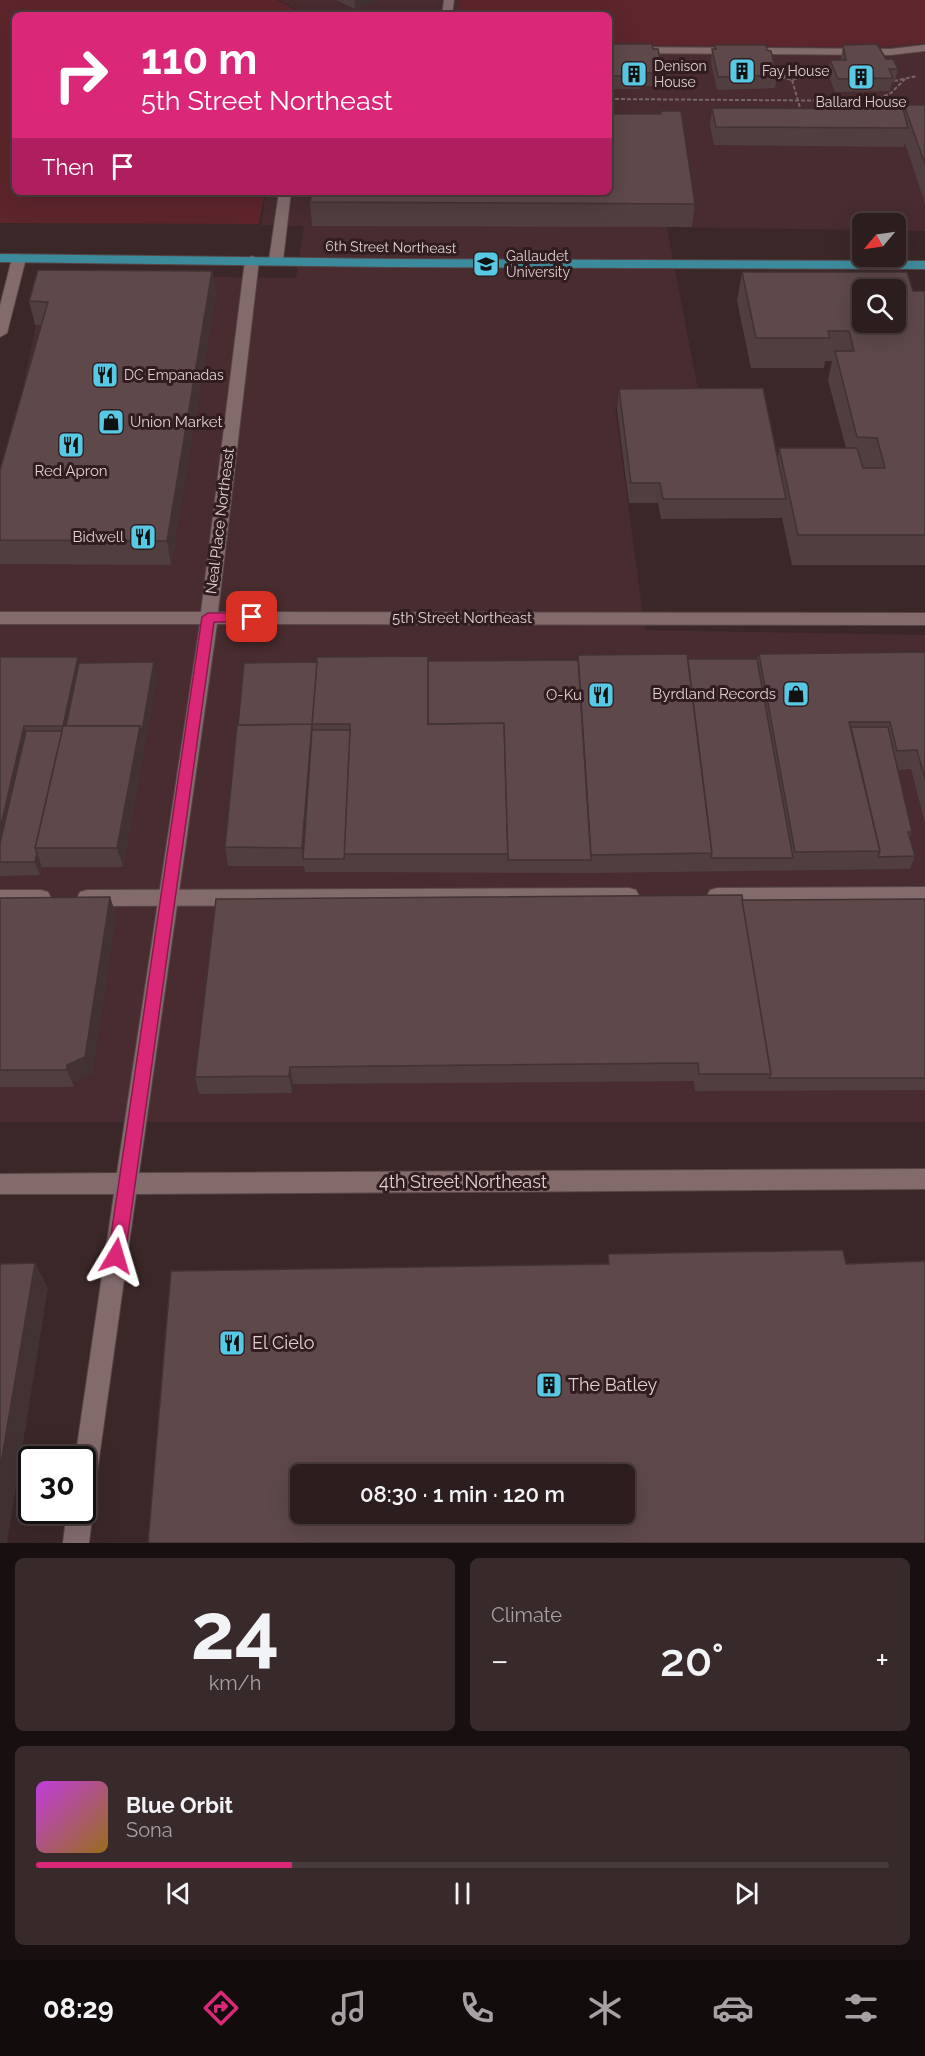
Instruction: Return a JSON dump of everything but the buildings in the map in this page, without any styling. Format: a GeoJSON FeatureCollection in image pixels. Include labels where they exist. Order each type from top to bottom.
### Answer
{"type":"FeatureCollection","features":[{"type":"Feature","properties":{"kind":"main road","name":"6th Street Northeast"},"geometry":{"type":"LineString","coordinates":[[0,258],[392,263],[925,265]]}},
{"type":"Feature","properties":{"kind":"street"},"geometry":{"type":"LineString","coordinates":[[612,50],[890,52],[925,48]]}},
{"type":"Feature","properties":{"kind":"street"},"geometry":{"type":"LineString","coordinates":[[276,260],[285,195]]}},
{"type":"Feature","properties":{"kind":"street"},"geometry":{"type":"LineString","coordinates":[[0,333],[19,258]]}},
{"type":"Feature","properties":{"kind":"street","name":"Neal Place Northeast"},"geometry":{"type":"LineString","coordinates":[[89,1446],[167,898],[201,684],[252,260]]}},
{"type":"Feature","properties":{"kind":"street","name":"5th Street Northeast"},"geometry":{"type":"LineString","coordinates":[[0,618],[925,619]]}},
{"type":"Feature","properties":{"kind":"street"},"geometry":{"type":"LineString","coordinates":[[698,896],[925,895]]}},
{"type":"Feature","properties":{"kind":"street"},"geometry":{"type":"LineString","coordinates":[[0,898],[650,896]]}},
{"type":"Feature","properties":{"kind":"street","name":"4th Street Northeast"},"geometry":{"type":"LineString","coordinates":[[0,1184],[925,1179]]}},
{"type":"Feature","properties":{"kind":"street"},"geometry":{"type":"LineString","coordinates":[[76,1543],[78,1524]]}},
{"type":"Feature","properties":{"kind":"path"},"geometry":{"type":"LineString","coordinates":[[792,80],[802,118]]}},
{"type":"Feature","properties":{"kind":"path"},"geometry":{"type":"LineString","coordinates":[[612,99],[798,101],[883,99],[905,80]]}},
{"type":"Feature","properties":{"kind":"shaded area"},"geometry":{"type":"Polygon","coordinates":[[[0,0],[277,0],[296,10],[296,12],[12,12],[12,195],[264,195],[259,224],[0,223],[0,0]]]}},
{"type":"Feature","properties":{"kind":"shaded area"},"geometry":{"type":"Polygon","coordinates":[[[279,0],[925,0],[925,231],[906,231],[906,213],[852,213],[852,230],[667,227],[701,406],[615,406],[645,630],[925,635],[925,1122],[0,1122],[0,500],[46,275],[296,278],[304,226],[261,225],[266,195],[612,195],[612,12],[296,12],[296,9],[279,0]]]}},
{"type":"Feature","properties":{"kind":"shaded area"},"geometry":{"type":"Polygon","coordinates":[[[460,0],[925,0],[925,43],[877,47],[612,45],[612,12],[459,12],[460,0]]]}},
{"type":"Feature","properties":{"kind":"place","name":"Fay House"},"geometry":{"type":"Point","coordinates":[742,71]}},
{"type":"Feature","properties":{"kind":"place","name":"Denison House"},"geometry":{"type":"Point","coordinates":[634,74]}},
{"type":"Feature","properties":{"kind":"place","name":"Ballard House"},"geometry":{"type":"Point","coordinates":[861,77]}},
{"type":"Feature","properties":{"kind":"place","name":"Gallaudet University"},"geometry":{"type":"Point","coordinates":[486,264]}},
{"type":"Feature","properties":{"kind":"place","name":"DC Empanadas"},"geometry":{"type":"Point","coordinates":[105,375]}},
{"type":"Feature","properties":{"kind":"place","name":"Union Market"},"geometry":{"type":"Point","coordinates":[111,422]}},
{"type":"Feature","properties":{"kind":"place","name":"Red Apron"},"geometry":{"type":"Point","coordinates":[71,445]}},
{"type":"Feature","properties":{"kind":"place","name":"Bidwell"},"geometry":{"type":"Point","coordinates":[143,537]}},
{"type":"Feature","properties":{"kind":"place","name":"Byrdland Records"},"geometry":{"type":"Point","coordinates":[796,694]}},
{"type":"Feature","properties":{"kind":"place","name":"O-Ku"},"geometry":{"type":"Point","coordinates":[601,695]}},
{"type":"Feature","properties":{"kind":"place","name":"El Cielo"},"geometry":{"type":"Point","coordinates":[232,1343]}},
{"type":"Feature","properties":{"kind":"place","name":"The Batley"},"geometry":{"type":"Point","coordinates":[549,1385]}},
{"type":"Feature","properties":{"kind":"route"},"geometry":{"type":"LineString","coordinates":[[116,1256],[167,898],[201,684],[208,617],[252,617]]}}]}
